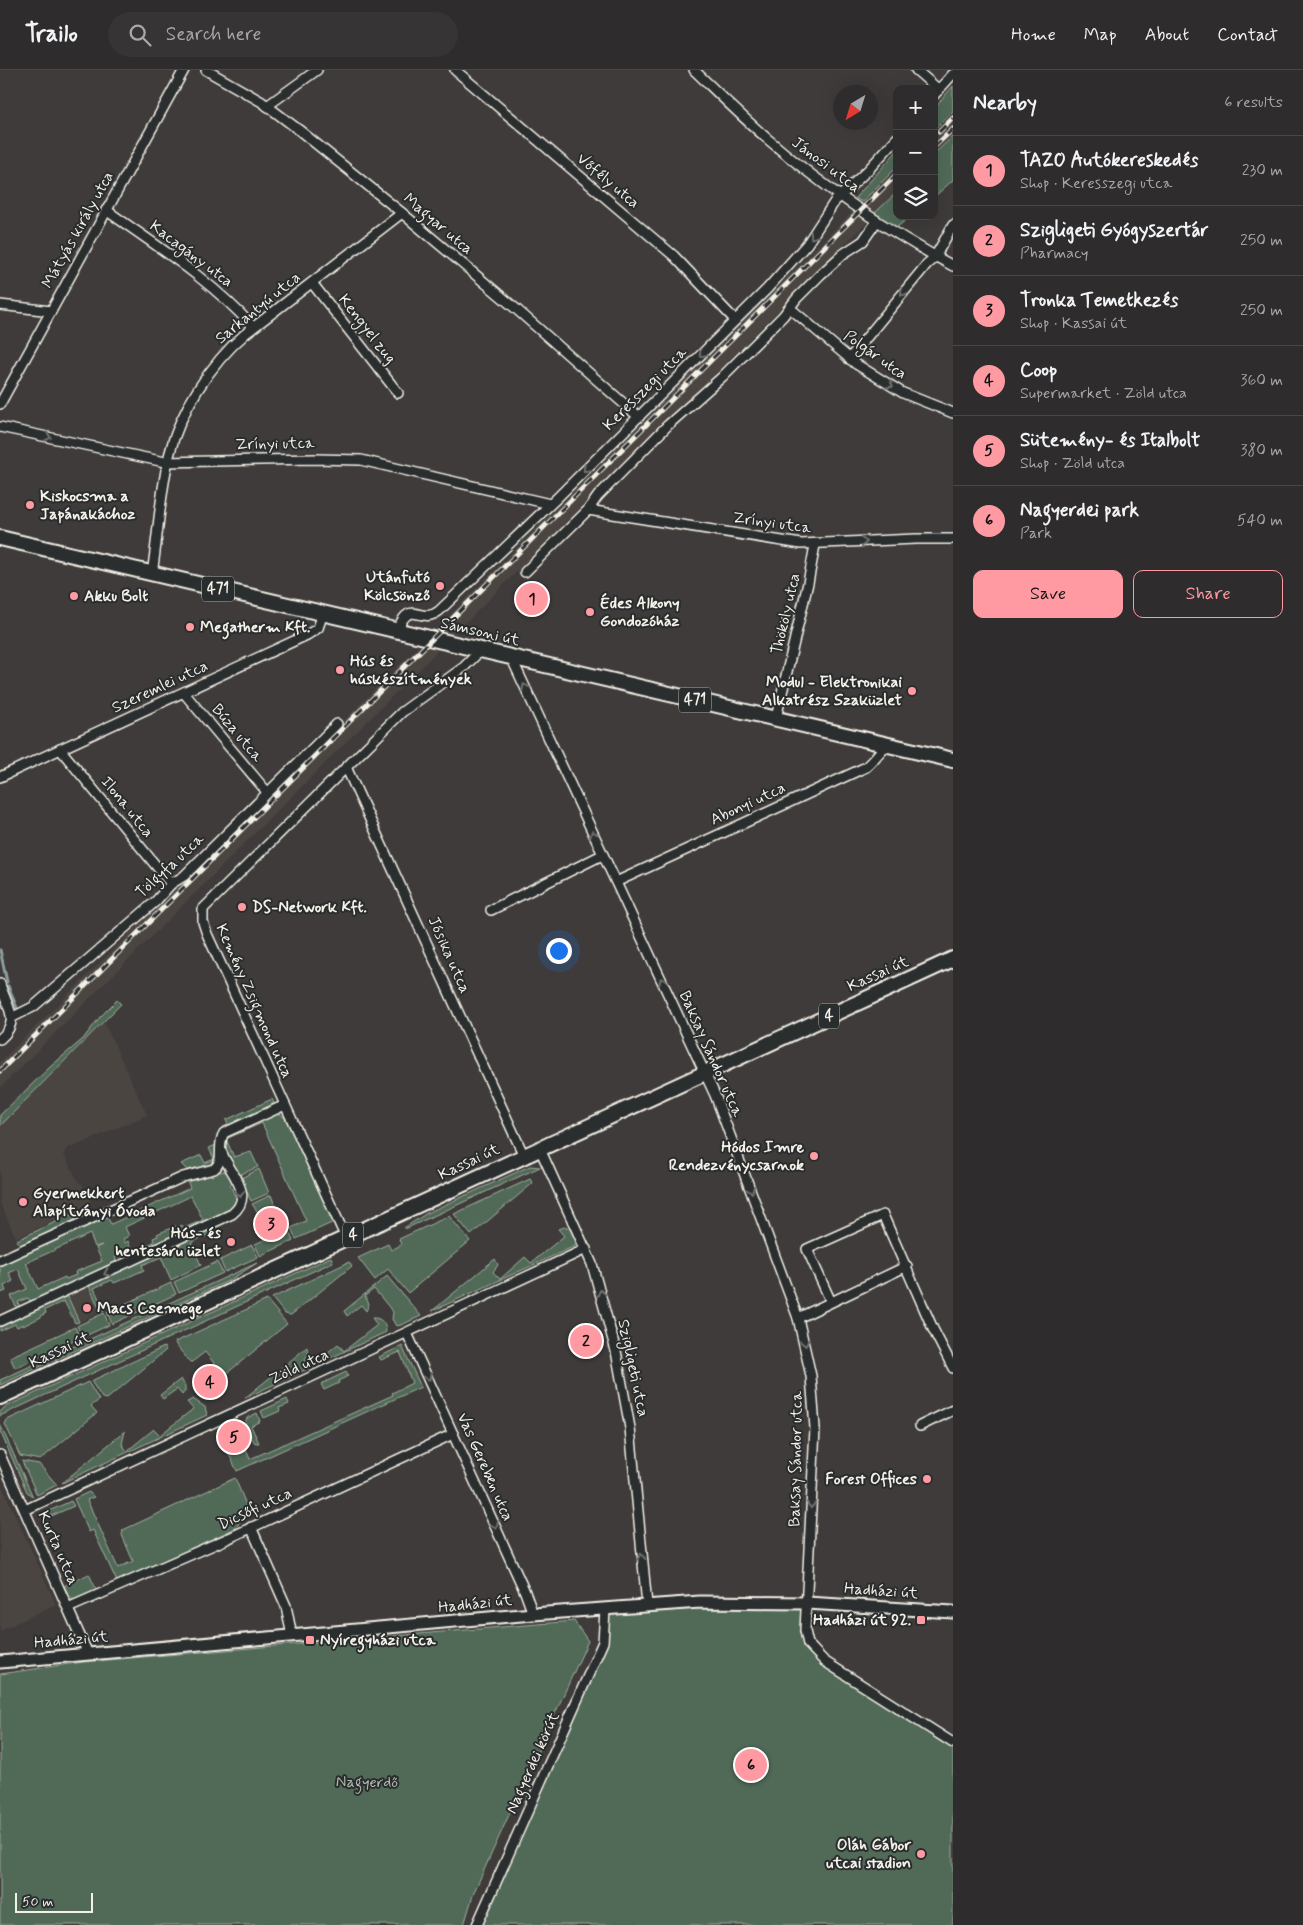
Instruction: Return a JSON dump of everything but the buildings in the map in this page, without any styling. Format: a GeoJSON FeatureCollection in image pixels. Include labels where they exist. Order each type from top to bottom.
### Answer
{"type":"FeatureCollection","features":[{"type":"Feature","properties":{"kind":"main road","name":"Sámsoni út"},"geometry":{"type":"LineString","coordinates":[[0,538],[953,760]]}},
{"type":"Feature","properties":{"kind":"main road","name":"Kassai út"},"geometry":{"type":"LineString","coordinates":[[0,1397],[953,959]]}},
{"type":"Feature","properties":{"kind":"street","name":"Mátyás király utca"},"geometry":{"type":"LineString","coordinates":[[0,404],[184,70]]}},
{"type":"Feature","properties":{"kind":"street","name":"Magyar utca"},"geometry":{"type":"LineString","coordinates":[[206,70],[267,106],[402,213],[639,417]]}},
{"type":"Feature","properties":{"kind":"street"},"geometry":{"type":"LineString","coordinates":[[267,106],[317,70]]}},
{"type":"Feature","properties":{"kind":"street","name":"Vőfély utca"},"geometry":{"type":"LineString","coordinates":[[456,70],[674,256],[735,320]]}},
{"type":"Feature","properties":{"kind":"street","name":"Jánosi utca"},"geometry":{"type":"LineString","coordinates":[[694,70],[776,146],[840,196],[876,221],[953,266]]}},
{"type":"Feature","properties":{"kind":"street"},"geometry":{"type":"LineString","coordinates":[[916,70],[929,85]]}},
{"type":"Feature","properties":{"kind":"street"},"geometry":{"type":"LineString","coordinates":[[938,91],[953,74]]}},
{"type":"Feature","properties":{"kind":"street","name":"Keresszegi utca"},"geometry":{"type":"LineString","coordinates":[[397,631],[406,614],[413,613],[429,616],[439,611],[639,417],[790,264],[813,236],[831,206],[893,142]]}},
{"type":"Feature","properties":{"kind":"street","name":"Kacagány utca"},"geometry":{"type":"LineString","coordinates":[[106,210],[199,276],[228,301],[253,327]]}},
{"type":"Feature","properties":{"kind":"street","name":"Sarkantyú utca"},"geometry":{"type":"LineString","coordinates":[[152,574],[167,462],[182,420],[200,388],[227,350],[253,327],[402,213]]}},
{"type":"Feature","properties":{"kind":"street"},"geometry":{"type":"LineString","coordinates":[[525,572],[588,510],[598,496],[620,476],[668,425],[708,391],[820,275],[843,254],[863,241],[876,221]]}},
{"type":"Feature","properties":{"kind":"street"},"geometry":{"type":"LineString","coordinates":[[849,359],[927,264],[935,257],[953,225]]}},
{"type":"Feature","properties":{"kind":"street","name":"Kengyel zug"},"geometry":{"type":"LineString","coordinates":[[312,283],[398,393]]}},
{"type":"Feature","properties":{"kind":"street"},"geometry":{"type":"LineString","coordinates":[[0,305],[51,310]]}},
{"type":"Feature","properties":{"kind":"street","name":"Polgár utca"},"geometry":{"type":"LineString","coordinates":[[790,308],[849,359],[903,393],[953,413]]}},
{"type":"Feature","properties":{"kind":"street","name":"Zrínyi utca"},"geometry":{"type":"LineString","coordinates":[[0,426],[167,462],[348,458],[550,504]]}},
{"type":"Feature","properties":{"kind":"street","name":"Zrínyi utca"},"geometry":{"type":"LineString","coordinates":[[588,510],[778,542],[815,545],[916,539],[953,539]]}},
{"type":"Feature","properties":{"kind":"street","name":"Thököly utca"},"geometry":{"type":"LineString","coordinates":[[776,718],[808,583],[815,545]]}},
{"type":"Feature","properties":{"kind":"street","name":"Szeremlei utca"},"geometry":{"type":"LineString","coordinates":[[0,777],[314,631],[319,626],[322,614]]}},
{"type":"Feature","properties":{"kind":"street"},"geometry":{"type":"LineString","coordinates":[[346,766],[408,707],[464,667],[481,650]]}},
{"type":"Feature","properties":{"kind":"street","name":"Baksay Sándor utca"},"geometry":{"type":"LineString","coordinates":[[511,657],[602,856],[616,882],[715,1095],[798,1318],[809,1364],[814,1414],[807,1603]]}},
{"type":"Feature","properties":{"kind":"street","name":"Búza utca"},"geometry":{"type":"LineString","coordinates":[[184,692],[267,792]]}},
{"type":"Feature","properties":{"kind":"street","name":"Tölgyfa utca"},"geometry":{"type":"LineString","coordinates":[[0,1039],[12,1021],[38,1003],[156,901],[171,884],[184,876],[338,724]]}},
{"type":"Feature","properties":{"kind":"street","name":"Abonyi utca"},"geometry":{"type":"LineString","coordinates":[[616,882],[866,767],[887,744]]}},
{"type":"Feature","properties":{"kind":"street","name":"Ilona utca"},"geometry":{"type":"LineString","coordinates":[[60,749],[171,884]]}},
{"type":"Feature","properties":{"kind":"street","name":"Kemény Zsigmond utca"},"geometry":{"type":"LineString","coordinates":[[346,766],[203,908],[202,918],[205,930],[346,1238]]}},
{"type":"Feature","properties":{"kind":"street","name":"Jósika utca"},"geometry":{"type":"LineString","coordinates":[[346,766],[524,1156]]}},
{"type":"Feature","properties":{"kind":"street"},"geometry":{"type":"LineString","coordinates":[[491,910],[602,856]]}},
{"type":"Feature","properties":{"kind":"street"},"geometry":{"type":"LineString","coordinates":[[1,990],[12,1021]]}},
{"type":"Feature","properties":{"kind":"street"},"geometry":{"type":"LineString","coordinates":[[0,1260],[183,1177],[212,1170],[219,1163],[221,1138],[226,1131],[285,1105]]}},
{"type":"Feature","properties":{"kind":"street","name":"Szigligeti utca"},"geometry":{"type":"LineString","coordinates":[[540,1149],[586,1249],[597,1280],[616,1351],[630,1428],[647,1605]]}},
{"type":"Feature","properties":{"kind":"street"},"geometry":{"type":"LineString","coordinates":[[0,1321],[232,1214],[240,1205],[242,1198],[241,1190],[221,1150]]}},
{"type":"Feature","properties":{"kind":"street"},"geometry":{"type":"LineString","coordinates":[[831,1302],[807,1249],[884,1215],[933,1329],[953,1368]]}},
{"type":"Feature","properties":{"kind":"street","name":"Zöld utca"},"geometry":{"type":"LineString","coordinates":[[25,1510],[586,1249]]}},
{"type":"Feature","properties":{"kind":"street"},"geometry":{"type":"LineString","coordinates":[[798,1318],[907,1266]]}},
{"type":"Feature","properties":{"kind":"street","name":"Vas Gereben utca"},"geometry":{"type":"LineString","coordinates":[[407,1333],[525,1592],[533,1614]]}},
{"type":"Feature","properties":{"kind":"street"},"geometry":{"type":"LineString","coordinates":[[920,1426],[953,1410]]}},
{"type":"Feature","properties":{"kind":"street","name":"Dicsőfi utca"},"geometry":{"type":"LineString","coordinates":[[68,1608],[251,1528],[454,1434]]}},
{"type":"Feature","properties":{"kind":"street","name":"Kurta utca"},"geometry":{"type":"LineString","coordinates":[[0,1455],[88,1654]]}},
{"type":"Feature","properties":{"kind":"street"},"geometry":{"type":"LineString","coordinates":[[251,1528],[286,1606],[292,1636]]}},
{"type":"Feature","properties":{"kind":"street","name":"Hadházi út"},"geometry":{"type":"LineString","coordinates":[[0,1662],[533,1614],[721,1601],[807,1603],[953,1612]]}},
{"type":"Feature","properties":{"kind":"street"},"geometry":{"type":"LineString","coordinates":[[807,1603],[804,1631],[808,1644],[824,1661],[953,1744]]}},
{"type":"Feature","properties":{"kind":"street","name":"Nagyerdei körút"},"geometry":{"type":"LineString","coordinates":[[477,1925],[603,1642],[606,1610]]}},
{"type":"Feature","properties":{"kind":"shaded area"},"geometry":{"type":"Polygon","coordinates":[[[953,111],[953,136],[938,150],[938,130],[938,126],[953,111]]]}},
{"type":"Feature","properties":{"kind":"shaded area"},"geometry":{"type":"Polygon","coordinates":[[[893,171],[893,196],[0,1088],[0,1062],[893,171]]]}},
{"type":"Feature","properties":{"kind":"shaded area"},"geometry":{"type":"Polygon","coordinates":[[[104,1022],[147,1115],[71,1148],[70,1146],[64,1154],[79,1183],[82,1183],[91,1203],[16,1238],[0,1203],[0,1126],[104,1022]]]}},
{"type":"Feature","properties":{"kind":"shaded area"},"geometry":{"type":"Polygon","coordinates":[[[89,1286],[101,1312],[79,1322],[67,1295],[89,1286]]]}},
{"type":"Feature","properties":{"kind":"shaded area"},"geometry":{"type":"Polygon","coordinates":[[[0,1482],[56,1604],[0,1631],[0,1482]]]}},
{"type":"Feature","properties":{"kind":"green space"},"geometry":{"type":"Polygon","coordinates":[[[953,86],[953,111],[938,126],[938,103],[953,86]]]}},
{"type":"Feature","properties":{"kind":"green space"},"geometry":{"type":"Polygon","coordinates":[[[953,136],[953,180],[938,193],[938,175],[938,150],[953,136]]]}},
{"type":"Feature","properties":{"kind":"green space"},"geometry":{"type":"Polygon","coordinates":[[[893,155],[893,171],[862,202],[855,198],[893,155]]]}},
{"type":"Feature","properties":{"kind":"green space"},"geometry":{"type":"Polygon","coordinates":[[[893,196],[893,220],[906,220],[896,228],[875,213],[893,196]]]}},
{"type":"Feature","properties":{"kind":"green space"},"geometry":{"type":"Polygon","coordinates":[[[117,1000],[121,1004],[0,1126],[0,1115],[50,1067],[83,1039],[100,1017],[117,1000]]]}},
{"type":"Feature","properties":{"kind":"green space"},"geometry":{"type":"Polygon","coordinates":[[[272,1099],[274,1103],[271,1105],[228,1125],[226,1120],[272,1099]]]}},
{"type":"Feature","properties":{"kind":"green space"},"geometry":{"type":"Polygon","coordinates":[[[280,1114],[285,1118],[334,1222],[296,1239],[291,1228],[306,1221],[262,1123],[226,1139],[234,1157],[251,1152],[258,1167],[239,1175],[225,1151],[225,1140],[228,1135],[280,1114]]]}},
{"type":"Feature","properties":{"kind":"green space"},"geometry":{"type":"Polygon","coordinates":[[[216,1145],[216,1153],[214,1159],[209,1148],[216,1145]]]}},
{"type":"Feature","properties":{"kind":"green space"},"geometry":{"type":"Polygon","coordinates":[[[201,1155],[205,1163],[214,1159],[206,1167],[188,1171],[181,1164],[201,1155]]]}},
{"type":"Feature","properties":{"kind":"green space"},"geometry":{"type":"Polygon","coordinates":[[[530,1166],[540,1167],[404,1228],[427,1213],[530,1166]]]}},
{"type":"Feature","properties":{"kind":"green space"},"geometry":{"type":"Polygon","coordinates":[[[259,1169],[269,1193],[251,1201],[241,1178],[259,1169]]]}},
{"type":"Feature","properties":{"kind":"green space"},"geometry":{"type":"Polygon","coordinates":[[[224,1171],[229,1174],[234,1183],[230,1185],[235,1196],[238,1195],[236,1205],[228,1212],[138,1254],[136,1250],[154,1242],[153,1238],[158,1236],[157,1234],[176,1226],[177,1228],[182,1225],[184,1228],[203,1220],[191,1196],[125,1227],[129,1236],[123,1239],[125,1243],[128,1241],[134,1256],[128,1259],[125,1253],[115,1258],[118,1264],[31,1303],[28,1298],[18,1302],[20,1308],[17,1309],[11,1296],[27,1289],[18,1269],[9,1273],[13,1281],[4,1286],[6,1291],[1,1293],[0,1264],[107,1217],[111,1224],[190,1188],[187,1180],[224,1171]],[[90,1234],[26,1263],[38,1289],[65,1277],[66,1279],[76,1275],[75,1272],[102,1261],[96,1248],[102,1245],[95,1247],[90,1234]]]}},
{"type":"Feature","properties":{"kind":"green space"},"geometry":{"type":"Polygon","coordinates":[[[530,1179],[533,1183],[471,1235],[454,1214],[530,1179]]]}},
{"type":"Feature","properties":{"kind":"green space"},"geometry":{"type":"Polygon","coordinates":[[[271,1195],[276,1208],[261,1217],[252,1204],[271,1195]]]}},
{"type":"Feature","properties":{"kind":"green space"},"geometry":{"type":"Polygon","coordinates":[[[77,1212],[81,1220],[20,1247],[17,1240],[77,1212]]]}},
{"type":"Feature","properties":{"kind":"green space"},"geometry":{"type":"Polygon","coordinates":[[[449,1216],[470,1241],[408,1293],[388,1269],[375,1280],[358,1258],[388,1244],[391,1250],[401,1245],[399,1239],[449,1216]]]}},
{"type":"Feature","properties":{"kind":"green space"},"geometry":{"type":"Polygon","coordinates":[[[565,1227],[572,1230],[576,1240],[575,1246],[432,1311],[495,1259],[498,1265],[493,1272],[500,1279],[525,1257],[531,1263],[564,1236],[558,1229],[565,1227]]]}},
{"type":"Feature","properties":{"kind":"green space"},"geometry":{"type":"Polygon","coordinates":[[[212,1229],[216,1230],[218,1235],[211,1238],[209,1234],[191,1243],[201,1265],[171,1280],[161,1257],[142,1265],[144,1270],[114,1283],[112,1280],[94,1288],[104,1310],[101,1312],[89,1286],[212,1229]]]}},
{"type":"Feature","properties":{"kind":"green space"},"geometry":{"type":"Polygon","coordinates":[[[288,1229],[293,1241],[260,1256],[255,1244],[288,1229]]]}},
{"type":"Feature","properties":{"kind":"green space"},"geometry":{"type":"Polygon","coordinates":[[[252,1245],[258,1257],[225,1272],[220,1260],[252,1245]]]}},
{"type":"Feature","properties":{"kind":"green space"},"geometry":{"type":"Polygon","coordinates":[[[331,1257],[333,1262],[0,1416],[0,1412],[5,1407],[331,1257]]]}},
{"type":"Feature","properties":{"kind":"green space"},"geometry":{"type":"Polygon","coordinates":[[[217,1262],[223,1273],[179,1293],[174,1282],[217,1262]]]}},
{"type":"Feature","properties":{"kind":"green space"},"geometry":{"type":"Polygon","coordinates":[[[349,1262],[352,1266],[291,1315],[285,1314],[272,1298],[349,1262]]]}},
{"type":"Feature","properties":{"kind":"green space"},"geometry":{"type":"Polygon","coordinates":[[[257,1263],[230,1280],[0,1385],[0,1380],[257,1263]]]}},
{"type":"Feature","properties":{"kind":"green space"},"geometry":{"type":"Polygon","coordinates":[[[387,1276],[421,1316],[396,1326],[392,1319],[393,1312],[374,1289],[365,1296],[369,1304],[366,1311],[361,1305],[347,1316],[344,1311],[387,1276]]]}},
{"type":"Feature","properties":{"kind":"green space"},"geometry":{"type":"Polygon","coordinates":[[[171,1283],[176,1294],[112,1324],[107,1312],[171,1283]]]}},
{"type":"Feature","properties":{"kind":"green space"},"geometry":{"type":"Polygon","coordinates":[[[67,1295],[79,1322],[75,1323],[64,1301],[45,1310],[46,1313],[41,1317],[23,1326],[23,1324],[17,1327],[15,1324],[0,1331],[0,1326],[67,1295]]]}},
{"type":"Feature","properties":{"kind":"green space"},"geometry":{"type":"Polygon","coordinates":[[[267,1300],[287,1324],[226,1374],[222,1373],[205,1352],[192,1362],[176,1345],[175,1342],[267,1300]]]}},
{"type":"Feature","properties":{"kind":"green space"},"geometry":{"type":"Polygon","coordinates":[[[104,1313],[109,1325],[83,1337],[77,1326],[104,1313]]]}},
{"type":"Feature","properties":{"kind":"green space"},"geometry":{"type":"Polygon","coordinates":[[[372,1318],[382,1322],[386,1332],[245,1398],[307,1347],[308,1355],[305,1359],[310,1367],[338,1344],[344,1351],[377,1325],[372,1318]]]}},
{"type":"Feature","properties":{"kind":"green space"},"geometry":{"type":"Polygon","coordinates":[[[75,1327],[80,1338],[15,1368],[10,1357],[75,1327]]]}},
{"type":"Feature","properties":{"kind":"green space"},"geometry":{"type":"Polygon","coordinates":[[[402,1346],[421,1387],[237,1471],[226,1448],[231,1446],[230,1444],[241,1439],[250,1459],[393,1395],[392,1393],[412,1383],[400,1352],[381,1360],[379,1357],[402,1346]]]}},
{"type":"Feature","properties":{"kind":"green space"},"geometry":{"type":"Polygon","coordinates":[[[164,1347],[166,1350],[107,1399],[102,1398],[91,1381],[164,1347]]]}},
{"type":"Feature","properties":{"kind":"green space"},"geometry":{"type":"Polygon","coordinates":[[[346,1372],[348,1376],[338,1381],[339,1383],[324,1390],[321,1384],[346,1372]]]}},
{"type":"Feature","properties":{"kind":"green space"},"geometry":{"type":"Polygon","coordinates":[[[181,1379],[185,1386],[185,1391],[182,1395],[177,1389],[163,1399],[160,1395],[181,1379]]]}},
{"type":"Feature","properties":{"kind":"green space"},"geometry":{"type":"Polygon","coordinates":[[[88,1382],[99,1400],[91,1406],[97,1413],[40,1460],[20,1456],[5,1424],[7,1420],[88,1382]]]}},
{"type":"Feature","properties":{"kind":"green space"},"geometry":{"type":"Polygon","coordinates":[[[193,1399],[205,1407],[207,1415],[62,1483],[125,1431],[122,1444],[127,1451],[154,1429],[160,1435],[193,1409],[187,1402],[193,1399]]]}},
{"type":"Feature","properties":{"kind":"green space"},"geometry":{"type":"Polygon","coordinates":[[[287,1399],[289,1404],[279,1408],[280,1411],[264,1418],[261,1411],[287,1399]]]}},
{"type":"Feature","properties":{"kind":"green space"},"geometry":{"type":"Polygon","coordinates":[[[257,1413],[260,1421],[251,1426],[259,1443],[254,1442],[245,1422],[247,1418],[257,1413]]]}},
{"type":"Feature","properties":{"kind":"green space"},"geometry":{"type":"Polygon","coordinates":[[[0,1424],[33,1497],[27,1492],[0,1431],[0,1424]]]}},
{"type":"Feature","properties":{"kind":"green space"},"geometry":{"type":"Polygon","coordinates":[[[22,1461],[39,1464],[57,1485],[37,1495],[22,1461]]]}},
{"type":"Feature","properties":{"kind":"green space"},"geometry":{"type":"Polygon","coordinates":[[[235,1478],[247,1507],[237,1512],[240,1521],[236,1528],[117,1582],[93,1530],[89,1532],[74,1499],[89,1492],[94,1497],[87,1500],[118,1568],[133,1561],[122,1535],[123,1530],[235,1478]]]}},
{"type":"Feature","properties":{"kind":"green space"},"geometry":{"type":"Polygon","coordinates":[[[71,1501],[74,1506],[49,1517],[47,1512],[71,1501]]]}},
{"type":"Feature","properties":{"kind":"green space"},"geometry":{"type":"Polygon","coordinates":[[[89,1574],[97,1591],[77,1600],[71,1599],[64,1586],[89,1574]]]}},
{"type":"Feature","properties":{"kind":"green space"},"geometry":{"type":"Polygon","coordinates":[[[807,1603],[805,1631],[824,1661],[953,1743],[953,1925],[477,1925],[603,1642],[605,1610],[807,1603]]]}},
{"type":"Feature","properties":{"kind":"green space","name":"Nagyerdő"},"geometry":{"type":"Polygon","coordinates":[[[574,1621],[588,1641],[474,1892],[464,1925],[0,1925],[0,1674],[83,1662],[574,1621]]]}},
{"type":"Feature","properties":{"kind":"waterway"},"geometry":{"type":"LineString","coordinates":[[0,950],[7,982]]}},
{"type":"Feature","properties":{"kind":"waterway"},"geometry":{"type":"LineString","coordinates":[[8,986],[17,1008]]}},
{"type":"Feature","properties":{"kind":"railway"},"geometry":{"type":"LineString","coordinates":[[939,132],[953,118]]}},
{"type":"Feature","properties":{"kind":"railway"},"geometry":{"type":"LineString","coordinates":[[938,143],[953,129]]}},
{"type":"Feature","properties":{"kind":"railway"},"geometry":{"type":"LineString","coordinates":[[0,1071],[896,175]]}},
{"type":"Feature","properties":{"kind":"place","name":"Kiskocsma a Japánakáchoz"},"geometry":{"type":"Point","coordinates":[30,505]}},
{"type":"Feature","properties":{"kind":"place","name":"Utánfutó Kölcsönző"},"geometry":{"type":"Point","coordinates":[440,586]}},
{"type":"Feature","properties":{"kind":"place","name":"Akku Bolt"},"geometry":{"type":"Point","coordinates":[74,596]}},
{"type":"Feature","properties":{"kind":"place","name":"TAZO Autókereskedés"},"geometry":{"type":"Point","coordinates":[532,599]}},
{"type":"Feature","properties":{"kind":"place","name":"Édes Alkony Gondozóház"},"geometry":{"type":"Point","coordinates":[590,612]}},
{"type":"Feature","properties":{"kind":"place","name":"Megatherm Kft."},"geometry":{"type":"Point","coordinates":[190,627]}},
{"type":"Feature","properties":{"kind":"place","name":"Hús és húskészítmények"},"geometry":{"type":"Point","coordinates":[340,670]}},
{"type":"Feature","properties":{"kind":"place","name":"Modul - Elektronikai Alkatrész Szaküzlet"},"geometry":{"type":"Point","coordinates":[912,691]}},
{"type":"Feature","properties":{"kind":"place","name":"DS-Network Kft."},"geometry":{"type":"Point","coordinates":[242,907]}},
{"type":"Feature","properties":{"kind":"place","name":"Hódos Imre Rendezvénycsarnok"},"geometry":{"type":"Point","coordinates":[814,1156]}},
{"type":"Feature","properties":{"kind":"place","name":"Gyermekkert Alapítványi Óvoda"},"geometry":{"type":"Point","coordinates":[23,1202]}},
{"type":"Feature","properties":{"kind":"place","name":"Tronka Temetkezés"},"geometry":{"type":"Point","coordinates":[271,1224]}},
{"type":"Feature","properties":{"kind":"place","name":"Hús- és hentesáru üzlet"},"geometry":{"type":"Point","coordinates":[231,1242]}},
{"type":"Feature","properties":{"kind":"place","name":"Macs Csemege"},"geometry":{"type":"Point","coordinates":[87,1308]}},
{"type":"Feature","properties":{"kind":"place","name":"Szigligeti Gyógyszertár"},"geometry":{"type":"Point","coordinates":[586,1341]}},
{"type":"Feature","properties":{"kind":"place","name":"Coop"},"geometry":{"type":"Point","coordinates":[210,1382]}},
{"type":"Feature","properties":{"kind":"place","name":"Sütemény- és Italbolt"},"geometry":{"type":"Point","coordinates":[234,1437]}},
{"type":"Feature","properties":{"kind":"place","name":"Forest Offices"},"geometry":{"type":"Point","coordinates":[927,1479]}},
{"type":"Feature","properties":{"kind":"place","name":"Hadházi út 92."},"geometry":{"type":"Point","coordinates":[921,1620]}},
{"type":"Feature","properties":{"kind":"place","name":"Nyíregyházi utca"},"geometry":{"type":"Point","coordinates":[310,1640]}},
{"type":"Feature","properties":{"kind":"place","name":"Nagyerdei park"},"geometry":{"type":"Point","coordinates":[751,1765]}},
{"type":"Feature","properties":{"kind":"place","name":"Oláh Gábor utcai stadion"},"geometry":{"type":"Point","coordinates":[921,1854]}}]}
